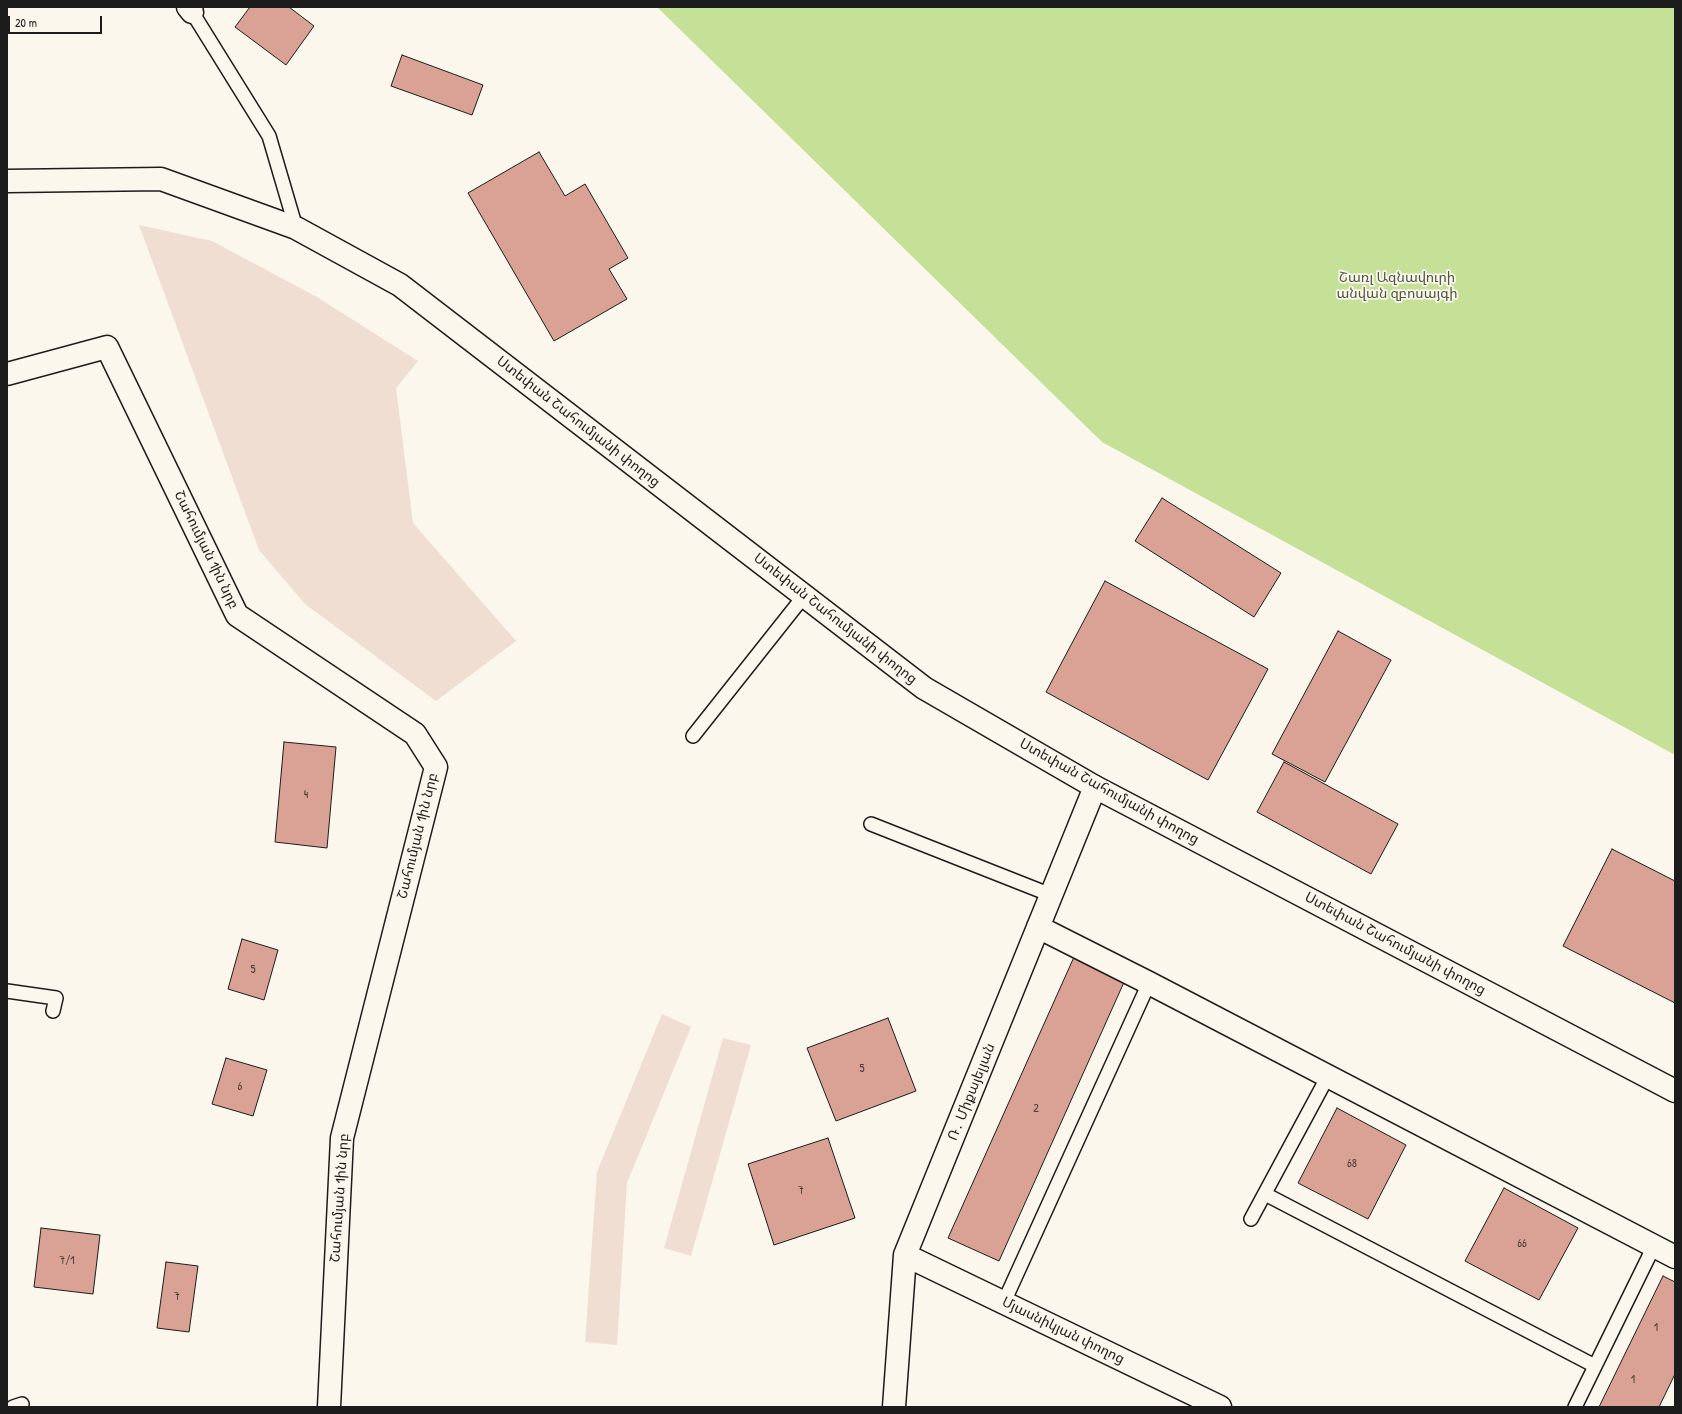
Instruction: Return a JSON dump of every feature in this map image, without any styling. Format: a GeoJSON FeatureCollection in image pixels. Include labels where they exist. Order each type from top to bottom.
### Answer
{"type":"FeatureCollection","features":[{"type":"Feature","properties":{"kind":"street","name":"Ստեփան Շահումյանի փողոց"},"geometry":{"type":"LineString","coordinates":[[7,181],[161,180],[296,228],[400,285],[924,688],[1095,787],[1675,1091]]}},
{"type":"Feature","properties":{"kind":"street","name":"Շահումյան 1ին նրբ"},"geometry":{"type":"LineString","coordinates":[[7,374],[107,347],[237,615],[415,734],[436,767],[342,1138],[329,1407]]}},
{"type":"Feature","properties":{"kind":"street","name":"Ռ․ Միքայելյան"},"geometry":{"type":"LineString","coordinates":[[894,1407],[906,1255],[1095,787]]}},
{"type":"Feature","properties":{"kind":"street"},"geometry":{"type":"LineString","coordinates":[[1038,927],[1149,983],[1675,1257]]}},
{"type":"Feature","properties":{"kind":"street","name":"Մյասնիկյան փողոց"},"geometry":{"type":"LineString","coordinates":[[906,1255],[1220,1407]]}},
{"type":"Feature","properties":{"kind":"lane"},"geometry":{"type":"LineString","coordinates":[[192,9],[269,136],[296,228]]}},
{"type":"Feature","properties":{"kind":"lane"},"geometry":{"type":"LineString","coordinates":[[692,736],[804,596]]}},
{"type":"Feature","properties":{"kind":"lane"},"geometry":{"type":"LineString","coordinates":[[871,824],[1051,894]]}},
{"type":"Feature","properties":{"kind":"lane"},"geometry":{"type":"LineString","coordinates":[[1004,1302],[1149,983]]}},
{"type":"Feature","properties":{"kind":"lane"},"geometry":{"type":"LineString","coordinates":[[7,991],[56,998],[53,1011]]}},
{"type":"Feature","properties":{"kind":"lane"},"geometry":{"type":"LineString","coordinates":[[1252,1219],[1328,1076]]}},
{"type":"Feature","properties":{"kind":"lane"},"geometry":{"type":"LineString","coordinates":[[1265,1194],[1595,1366]]}},
{"type":"Feature","properties":{"kind":"lane"},"geometry":{"type":"LineString","coordinates":[[1575,1407],[1654,1246]]}},
{"type":"Feature","properties":{"kind":"shaded area"},"geometry":{"type":"Polygon","coordinates":[[[139,225],[212,241],[317,297],[418,361],[396,388],[413,523],[516,641],[436,701],[305,604],[259,550],[139,225]]]}},
{"type":"Feature","properties":{"kind":"shaded area"},"geometry":{"type":"Polygon","coordinates":[[[662,1014],[691,1027],[627,1183],[617,1345],[585,1342],[597,1172],[662,1014]]]}},
{"type":"Feature","properties":{"kind":"shaded area"},"geometry":{"type":"Polygon","coordinates":[[[723,1038],[751,1045],[691,1256],[664,1248],[723,1038]]]}},
{"type":"Feature","properties":{"kind":"green space","name":"Շառլ Ազնավուրի անվան զբոսայգի"},"geometry":{"type":"Polygon","coordinates":[[[657,7],[1675,7],[1675,755],[1102,442],[657,7]]]}},
{"type":"Feature","properties":{"kind":"building"},"geometry":{"type":"Polygon","coordinates":[[[250,7],[289,7],[314,26],[286,65],[235,27],[250,7]]]}},
{"type":"Feature","properties":{"kind":"building"},"geometry":{"type":"Polygon","coordinates":[[[402,55],[483,85],[472,115],[391,86],[402,55]]]}},
{"type":"Feature","properties":{"kind":"building"},"geometry":{"type":"Polygon","coordinates":[[[539,152],[565,196],[585,184],[628,258],[609,269],[627,299],[554,341],[468,193],[539,152]]]}},
{"type":"Feature","properties":{"kind":"building"},"geometry":{"type":"Polygon","coordinates":[[[1162,498],[1281,573],[1254,617],[1135,541],[1162,498]]]}},
{"type":"Feature","properties":{"kind":"building"},"geometry":{"type":"Polygon","coordinates":[[[1105,581],[1268,669],[1208,780],[1046,692],[1105,581]]]}},
{"type":"Feature","properties":{"kind":"building"},"geometry":{"type":"Polygon","coordinates":[[[1338,631],[1391,660],[1325,782],[1272,754],[1338,631]]]}},
{"type":"Feature","properties":{"kind":"building"},"geometry":{"type":"Polygon","coordinates":[[[284,742],[336,747],[327,848],[275,842],[284,742]]]}},
{"type":"Feature","properties":{"kind":"building"},"geometry":{"type":"Polygon","coordinates":[[[1284,762],[1398,824],[1371,874],[1257,812],[1284,762]]]}},
{"type":"Feature","properties":{"kind":"building"},"geometry":{"type":"Polygon","coordinates":[[[1612,849],[1675,881],[1675,1003],[1563,946],[1612,849]]]}},
{"type":"Feature","properties":{"kind":"building"},"geometry":{"type":"Polygon","coordinates":[[[242,939],[278,950],[264,1000],[228,989],[242,939]]]}},
{"type":"Feature","properties":{"kind":"building"},"geometry":{"type":"Polygon","coordinates":[[[1074,957],[1125,980],[999,1261],[948,1238],[1074,957]]]}},
{"type":"Feature","properties":{"kind":"building"},"geometry":{"type":"Polygon","coordinates":[[[888,1018],[916,1091],[836,1121],[807,1048],[888,1018]]]}},
{"type":"Feature","properties":{"kind":"building"},"geometry":{"type":"Polygon","coordinates":[[[226,1058],[267,1070],[253,1116],[212,1104],[226,1058]]]}},
{"type":"Feature","properties":{"kind":"building"},"geometry":{"type":"Polygon","coordinates":[[[1337,1108],[1406,1145],[1368,1219],[1298,1183],[1337,1108]]]}},
{"type":"Feature","properties":{"kind":"building"},"geometry":{"type":"Polygon","coordinates":[[[828,1138],[855,1218],[774,1245],[748,1164],[828,1138]]]}},
{"type":"Feature","properties":{"kind":"building"},"geometry":{"type":"Polygon","coordinates":[[[1504,1188],[1578,1228],[1539,1300],[1465,1261],[1504,1188]]]}},
{"type":"Feature","properties":{"kind":"building"},"geometry":{"type":"Polygon","coordinates":[[[41,1228],[100,1235],[93,1294],[34,1287],[41,1228]]]}},
{"type":"Feature","properties":{"kind":"building"},"geometry":{"type":"Polygon","coordinates":[[[166,1262],[198,1266],[189,1332],[157,1328],[166,1262]]]}},
{"type":"Feature","properties":{"kind":"building"},"geometry":{"type":"Polygon","coordinates":[[[1663,1276],[1675,1282],[1675,1374],[1659,1407],[1599,1407],[1663,1276]]]}}]}
